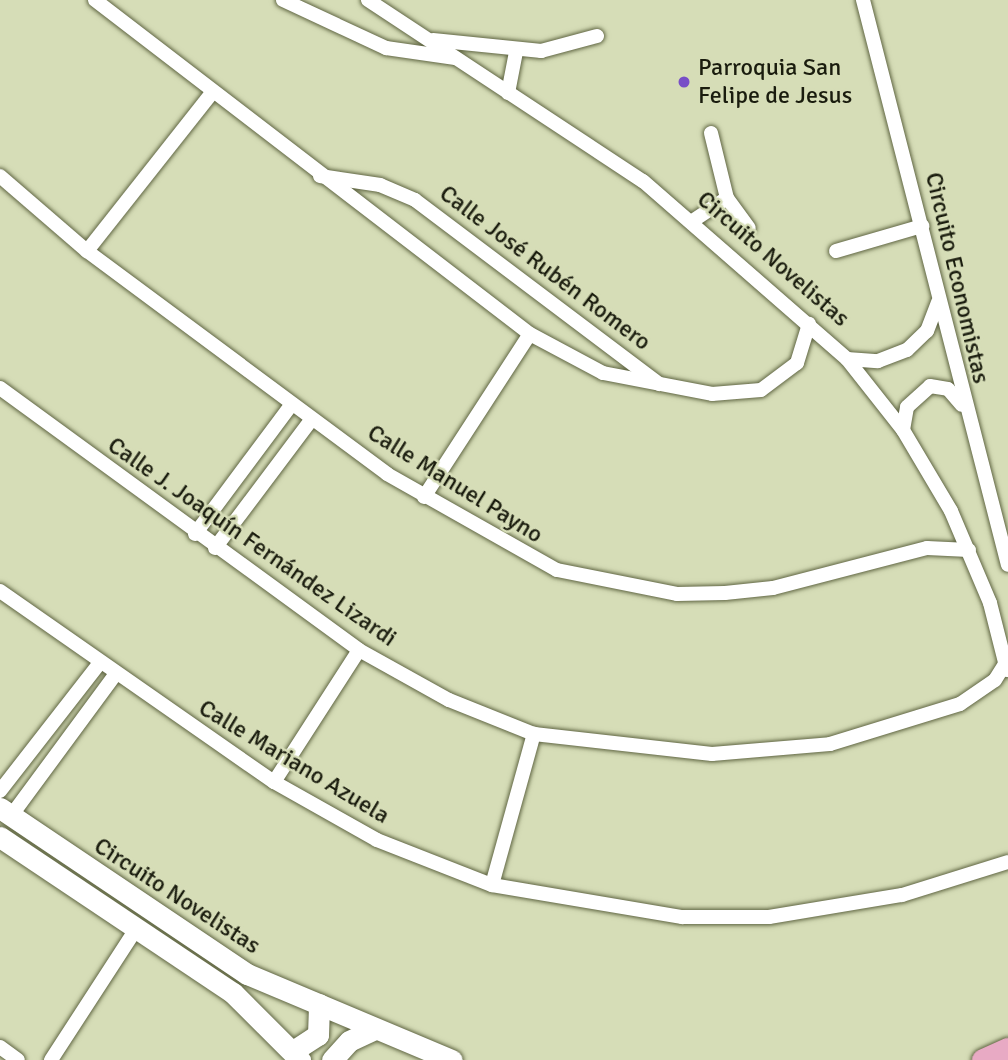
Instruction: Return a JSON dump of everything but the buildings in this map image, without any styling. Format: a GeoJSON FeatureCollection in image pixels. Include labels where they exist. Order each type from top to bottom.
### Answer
{"type":"FeatureCollection","features":[{"type":"Feature","properties":{"kind":"main road","name":"Circuito Novelistas"},"geometry":{"type":"LineString","coordinates":[[6,812],[194,943],[318,1004],[452,1060]]}},
{"type":"Feature","properties":{"kind":"main road"},"geometry":{"type":"LineString","coordinates":[[0,837],[233,993],[297,1056],[318,1035],[318,1004]]}},
{"type":"Feature","properties":{"kind":"main road"},"geometry":{"type":"LineString","coordinates":[[332,1060],[349,1041],[375,1029]]}},
{"type":"Feature","properties":{"kind":"main road"},"geometry":{"type":"LineString","coordinates":[[983,1060],[1008,1049]]}},
{"type":"Feature","properties":{"kind":"street","name":"Calle José Rubén Romero"},"geometry":{"type":"LineString","coordinates":[[94,0],[318,176],[530,334],[603,373],[712,394],[761,390],[797,363],[809,324]]}},
{"type":"Feature","properties":{"kind":"street"},"geometry":{"type":"LineString","coordinates":[[282,0],[386,48],[457,58]]}},
{"type":"Feature","properties":{"kind":"street","name":"Circuito Novelistas"},"geometry":{"type":"LineString","coordinates":[[368,0],[643,181],[847,359],[903,430],[969,550],[1007,669]]}},
{"type":"Feature","properties":{"kind":"street"},"geometry":{"type":"LineString","coordinates":[[388,0],[397,18]]}},
{"type":"Feature","properties":{"kind":"street","name":"Circuito Economistas"},"geometry":{"type":"LineString","coordinates":[[863,0],[922,226],[964,410],[1008,565]]}},
{"type":"Feature","properties":{"kind":"street"},"geometry":{"type":"LineString","coordinates":[[430,40],[516,51],[565,47],[597,36]]}},
{"type":"Feature","properties":{"kind":"street"},"geometry":{"type":"LineString","coordinates":[[508,93],[516,51]]}},
{"type":"Feature","properties":{"kind":"street"},"geometry":{"type":"LineString","coordinates":[[87,251],[211,94]]}},
{"type":"Feature","properties":{"kind":"street"},"geometry":{"type":"LineString","coordinates":[[711,132],[727,198],[749,228]]}},
{"type":"Feature","properties":{"kind":"street","name":"Calle Manuel Payno"},"geometry":{"type":"LineString","coordinates":[[0,176],[87,251],[312,419],[424,497],[557,570],[677,594],[773,588],[927,548],[969,550]]}},
{"type":"Feature","properties":{"kind":"street","name":"Calle José Rubén Romero"},"geometry":{"type":"LineString","coordinates":[[318,176],[380,186],[426,207],[659,383]]}},
{"type":"Feature","properties":{"kind":"street"},"geometry":{"type":"LineString","coordinates":[[691,222],[727,198]]}},
{"type":"Feature","properties":{"kind":"street"},"geometry":{"type":"LineString","coordinates":[[836,251],[922,226]]}},
{"type":"Feature","properties":{"kind":"street"},"geometry":{"type":"LineString","coordinates":[[847,359],[878,362],[907,350],[927,331],[939,299]]}},
{"type":"Feature","properties":{"kind":"street"},"geometry":{"type":"LineString","coordinates":[[424,497],[530,334]]}},
{"type":"Feature","properties":{"kind":"street"},"geometry":{"type":"LineString","coordinates":[[903,430],[907,407],[930,386],[948,389],[964,410]]}},
{"type":"Feature","properties":{"kind":"street","name":"Calle J. Joaquín Fernández Lizardi"},"geometry":{"type":"LineString","coordinates":[[0,388],[195,534],[359,650],[449,700],[534,734],[712,754],[830,744],[960,704],[1007,669]]}},
{"type":"Feature","properties":{"kind":"street"},"geometry":{"type":"LineString","coordinates":[[195,534],[292,404]]}},
{"type":"Feature","properties":{"kind":"street"},"geometry":{"type":"LineString","coordinates":[[215,548],[312,419]]}},
{"type":"Feature","properties":{"kind":"street","name":"Calle Mariano Azuela"},"geometry":{"type":"LineString","coordinates":[[0,591],[99,664],[274,782],[377,840],[492,885],[682,917],[769,917],[902,895],[1008,862]]}},
{"type":"Feature","properties":{"kind":"street"},"geometry":{"type":"LineString","coordinates":[[274,782],[359,650]]}},
{"type":"Feature","properties":{"kind":"street"},"geometry":{"type":"LineString","coordinates":[[0,791],[99,664]]}},
{"type":"Feature","properties":{"kind":"street"},"geometry":{"type":"LineString","coordinates":[[6,812],[115,674]]}},
{"type":"Feature","properties":{"kind":"street"},"geometry":{"type":"LineString","coordinates":[[492,885],[534,734]]}},
{"type":"Feature","properties":{"kind":"street"},"geometry":{"type":"LineString","coordinates":[[51,1060],[136,929]]}},
{"type":"Feature","properties":{"kind":"street"},"geometry":{"type":"LineString","coordinates":[[0,1047],[18,1060]]}},
{"type":"Feature","properties":{"kind":"place","name":"Parroquia San Felipe de Jesus"},"geometry":{"type":"Point","coordinates":[684,82]}}]}
